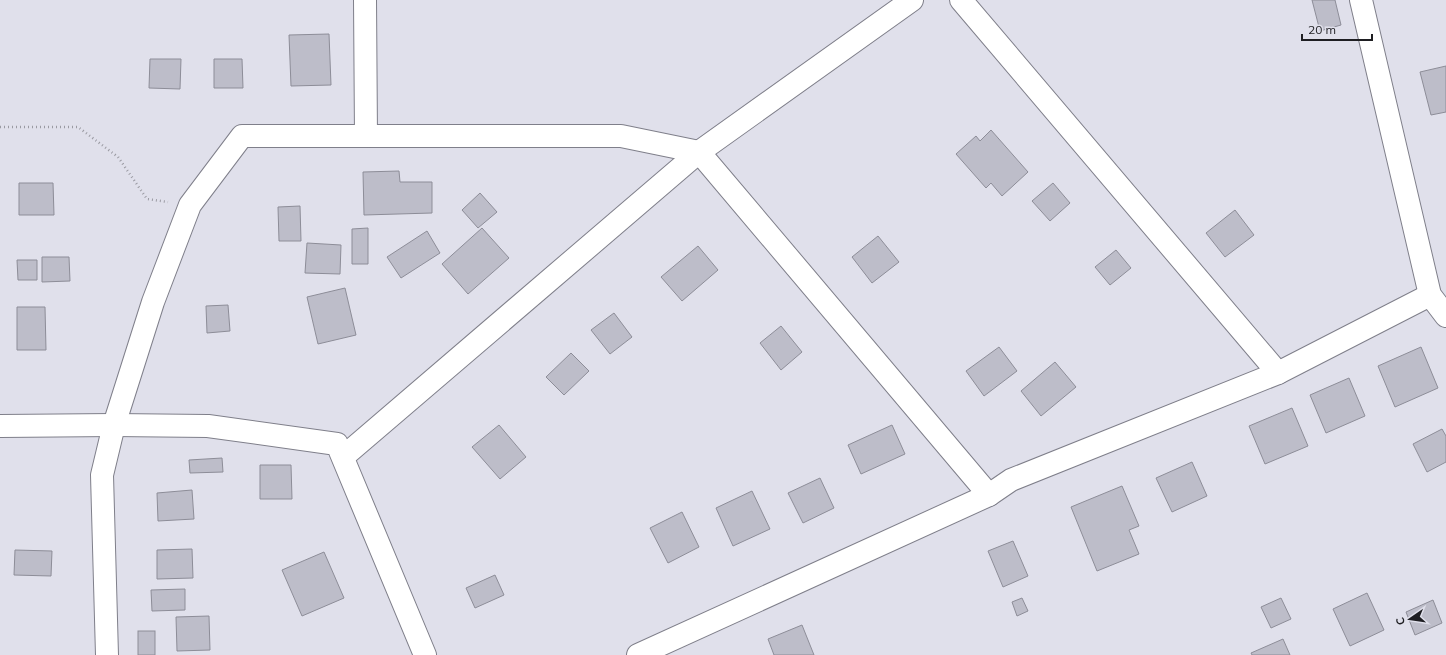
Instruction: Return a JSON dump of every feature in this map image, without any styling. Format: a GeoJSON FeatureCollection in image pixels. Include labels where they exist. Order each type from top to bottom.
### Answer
{"type":"FeatureCollection","features":[{"type":"Feature","properties":{"kind":"street"},"geometry":{"type":"LineString","coordinates":[[365,0],[366,136]]}},
{"type":"Feature","properties":{"kind":"street"},"geometry":{"type":"LineString","coordinates":[[343,457],[699,152],[912,0]]}},
{"type":"Feature","properties":{"kind":"street"},"geometry":{"type":"LineString","coordinates":[[961,0],[1278,373]]}},
{"type":"Feature","properties":{"kind":"street"},"geometry":{"type":"LineString","coordinates":[[1361,0],[1430,295],[1446,316]]}},
{"type":"Feature","properties":{"kind":"street"},"geometry":{"type":"LineString","coordinates":[[107,655],[102,475],[114,425],[154,302],[190,205],[242,136],[621,136],[699,152],[989,495]]}},
{"type":"Feature","properties":{"kind":"street"},"geometry":{"type":"LineString","coordinates":[[638,655],[989,495],[1011,480],[1278,373],[1430,295]]}},
{"type":"Feature","properties":{"kind":"street"},"geometry":{"type":"LineString","coordinates":[[0,426],[208,426],[337,444],[425,655]]}},
{"type":"Feature","properties":{"kind":"path"},"geometry":{"type":"LineString","coordinates":[[0,127],[78,127],[118,157],[147,199],[190,205]]}},
{"type":"Feature","properties":{"kind":"building"},"geometry":{"type":"Polygon","coordinates":[[[1312,0],[1335,0],[1341,25],[1320,31],[1312,0]]]}},
{"type":"Feature","properties":{"kind":"building"},"geometry":{"type":"Polygon","coordinates":[[[329,34],[331,85],[291,86],[289,35],[329,34]]]}},
{"type":"Feature","properties":{"kind":"building"},"geometry":{"type":"Polygon","coordinates":[[[150,59],[181,59],[180,89],[149,88],[150,59]]]}},
{"type":"Feature","properties":{"kind":"building"},"geometry":{"type":"Polygon","coordinates":[[[214,59],[242,59],[243,88],[214,88],[214,59]]]}},
{"type":"Feature","properties":{"kind":"building"},"geometry":{"type":"Polygon","coordinates":[[[1446,66],[1446,112],[1431,115],[1420,72],[1446,66]]]}},
{"type":"Feature","properties":{"kind":"building"},"geometry":{"type":"Polygon","coordinates":[[[991,130],[1028,172],[1002,196],[991,183],[986,188],[956,154],[976,136],[980,141],[991,130]]]}},
{"type":"Feature","properties":{"kind":"building"},"geometry":{"type":"Polygon","coordinates":[[[399,171],[400,182],[432,182],[432,213],[364,215],[363,172],[399,171]]]}},
{"type":"Feature","properties":{"kind":"building"},"geometry":{"type":"Polygon","coordinates":[[[19,183],[53,183],[54,215],[19,215],[19,183]]]}},
{"type":"Feature","properties":{"kind":"building"},"geometry":{"type":"Polygon","coordinates":[[[1053,183],[1070,203],[1050,221],[1032,201],[1053,183]]]}},
{"type":"Feature","properties":{"kind":"building"},"geometry":{"type":"Polygon","coordinates":[[[480,193],[497,212],[478,228],[462,210],[480,193]]]}},
{"type":"Feature","properties":{"kind":"building"},"geometry":{"type":"Polygon","coordinates":[[[300,206],[301,241],[279,241],[278,207],[300,206]]]}},
{"type":"Feature","properties":{"kind":"building"},"geometry":{"type":"Polygon","coordinates":[[[1235,210],[1254,235],[1225,257],[1206,233],[1235,210]]]}},
{"type":"Feature","properties":{"kind":"building"},"geometry":{"type":"Polygon","coordinates":[[[368,228],[368,264],[352,264],[352,229],[368,228]]]}},
{"type":"Feature","properties":{"kind":"building"},"geometry":{"type":"Polygon","coordinates":[[[482,228],[509,258],[468,294],[442,264],[482,228]]]}},
{"type":"Feature","properties":{"kind":"building"},"geometry":{"type":"Polygon","coordinates":[[[427,231],[440,253],[401,278],[387,257],[427,231]]]}},
{"type":"Feature","properties":{"kind":"building"},"geometry":{"type":"Polygon","coordinates":[[[878,236],[899,262],[872,283],[852,257],[878,236]]]}},
{"type":"Feature","properties":{"kind":"building"},"geometry":{"type":"Polygon","coordinates":[[[307,243],[341,245],[340,274],[305,273],[307,243]]]}},
{"type":"Feature","properties":{"kind":"building"},"geometry":{"type":"Polygon","coordinates":[[[698,246],[718,270],[682,301],[661,277],[698,246]]]}},
{"type":"Feature","properties":{"kind":"building"},"geometry":{"type":"Polygon","coordinates":[[[1116,250],[1131,268],[1110,285],[1095,267],[1116,250]]]}},
{"type":"Feature","properties":{"kind":"building"},"geometry":{"type":"Polygon","coordinates":[[[42,257],[69,257],[70,281],[42,282],[42,257]]]}},
{"type":"Feature","properties":{"kind":"building"},"geometry":{"type":"Polygon","coordinates":[[[17,260],[37,260],[37,280],[18,280],[17,260]]]}},
{"type":"Feature","properties":{"kind":"building"},"geometry":{"type":"Polygon","coordinates":[[[345,288],[356,335],[318,344],[307,297],[345,288]]]}},
{"type":"Feature","properties":{"kind":"building"},"geometry":{"type":"Polygon","coordinates":[[[228,305],[230,331],[207,333],[206,306],[228,305]]]}},
{"type":"Feature","properties":{"kind":"building"},"geometry":{"type":"Polygon","coordinates":[[[17,307],[45,307],[46,350],[17,350],[17,307]]]}},
{"type":"Feature","properties":{"kind":"building"},"geometry":{"type":"Polygon","coordinates":[[[614,313],[632,337],[610,354],[591,330],[614,313]]]}},
{"type":"Feature","properties":{"kind":"building"},"geometry":{"type":"Polygon","coordinates":[[[781,326],[802,352],[781,370],[760,343],[781,326]]]}},
{"type":"Feature","properties":{"kind":"building"},"geometry":{"type":"Polygon","coordinates":[[[999,347],[1017,371],[984,396],[966,371],[999,347]]]}},
{"type":"Feature","properties":{"kind":"building"},"geometry":{"type":"Polygon","coordinates":[[[1421,347],[1438,388],[1395,407],[1378,366],[1421,347]]]}},
{"type":"Feature","properties":{"kind":"building"},"geometry":{"type":"Polygon","coordinates":[[[571,353],[589,371],[564,395],[546,377],[571,353]]]}},
{"type":"Feature","properties":{"kind":"building"},"geometry":{"type":"Polygon","coordinates":[[[1055,362],[1076,387],[1041,416],[1021,391],[1055,362]]]}},
{"type":"Feature","properties":{"kind":"building"},"geometry":{"type":"Polygon","coordinates":[[[1349,378],[1365,416],[1326,433],[1310,395],[1349,378]]]}},
{"type":"Feature","properties":{"kind":"building"},"geometry":{"type":"Polygon","coordinates":[[[1292,408],[1308,446],[1265,464],[1249,426],[1292,408]]]}},
{"type":"Feature","properties":{"kind":"building"},"geometry":{"type":"Polygon","coordinates":[[[499,425],[526,457],[500,479],[472,447],[499,425]]]}},
{"type":"Feature","properties":{"kind":"building"},"geometry":{"type":"Polygon","coordinates":[[[892,425],[905,454],[861,474],[848,445],[892,425]]]}},
{"type":"Feature","properties":{"kind":"building"},"geometry":{"type":"Polygon","coordinates":[[[1442,429],[1446,436],[1446,462],[1427,472],[1413,444],[1442,429]]]}},
{"type":"Feature","properties":{"kind":"building"},"geometry":{"type":"Polygon","coordinates":[[[222,458],[223,472],[190,473],[189,460],[222,458]]]}},
{"type":"Feature","properties":{"kind":"building"},"geometry":{"type":"Polygon","coordinates":[[[1192,462],[1207,496],[1172,512],[1156,478],[1192,462]]]}},
{"type":"Feature","properties":{"kind":"building"},"geometry":{"type":"Polygon","coordinates":[[[260,465],[291,465],[292,499],[260,499],[260,465]]]}},
{"type":"Feature","properties":{"kind":"building"},"geometry":{"type":"Polygon","coordinates":[[[820,478],[834,508],[803,523],[788,493],[820,478]]]}},
{"type":"Feature","properties":{"kind":"building"},"geometry":{"type":"Polygon","coordinates":[[[1122,486],[1139,526],[1129,530],[1139,554],[1097,571],[1071,507],[1122,486]]]}},
{"type":"Feature","properties":{"kind":"building"},"geometry":{"type":"Polygon","coordinates":[[[192,490],[194,519],[158,521],[157,493],[192,490]]]}},
{"type":"Feature","properties":{"kind":"building"},"geometry":{"type":"Polygon","coordinates":[[[752,491],[770,529],[733,546],[716,508],[752,491]]]}},
{"type":"Feature","properties":{"kind":"building"},"geometry":{"type":"Polygon","coordinates":[[[682,512],[699,547],[668,563],[650,528],[682,512]]]}},
{"type":"Feature","properties":{"kind":"building"},"geometry":{"type":"Polygon","coordinates":[[[1013,541],[1028,576],[1003,587],[988,551],[1013,541]]]}},
{"type":"Feature","properties":{"kind":"building"},"geometry":{"type":"Polygon","coordinates":[[[192,549],[193,578],[157,579],[157,550],[192,549]]]}},
{"type":"Feature","properties":{"kind":"building"},"geometry":{"type":"Polygon","coordinates":[[[15,550],[52,551],[51,576],[14,575],[15,550]]]}},
{"type":"Feature","properties":{"kind":"building"},"geometry":{"type":"Polygon","coordinates":[[[324,552],[344,598],[302,616],[282,570],[324,552]]]}},
{"type":"Feature","properties":{"kind":"building"},"geometry":{"type":"Polygon","coordinates":[[[495,575],[504,595],[475,608],[466,588],[495,575]]]}},
{"type":"Feature","properties":{"kind":"building"},"geometry":{"type":"Polygon","coordinates":[[[185,589],[185,610],[152,611],[151,590],[185,589]]]}},
{"type":"Feature","properties":{"kind":"building"},"geometry":{"type":"Polygon","coordinates":[[[1367,593],[1384,630],[1350,646],[1333,609],[1367,593]]]}},
{"type":"Feature","properties":{"kind":"building"},"geometry":{"type":"Polygon","coordinates":[[[1022,598],[1028,611],[1017,616],[1012,602],[1022,598]]]}},
{"type":"Feature","properties":{"kind":"building"},"geometry":{"type":"Polygon","coordinates":[[[1281,598],[1291,619],[1271,628],[1261,607],[1281,598]]]}},
{"type":"Feature","properties":{"kind":"building"},"geometry":{"type":"Polygon","coordinates":[[[1433,600],[1442,623],[1415,635],[1406,612],[1433,600]]]}},
{"type":"Feature","properties":{"kind":"building"},"geometry":{"type":"Polygon","coordinates":[[[209,616],[210,650],[177,651],[176,617],[209,616]]]}},
{"type":"Feature","properties":{"kind":"building"},"geometry":{"type":"Polygon","coordinates":[[[802,625],[814,655],[774,655],[768,639],[802,625]]]}},
{"type":"Feature","properties":{"kind":"building"},"geometry":{"type":"Polygon","coordinates":[[[138,631],[155,631],[155,655],[138,655],[138,631]]]}},
{"type":"Feature","properties":{"kind":"building"},"geometry":{"type":"Polygon","coordinates":[[[1283,639],[1290,655],[1252,655],[1251,653],[1283,639]]]}}]}
